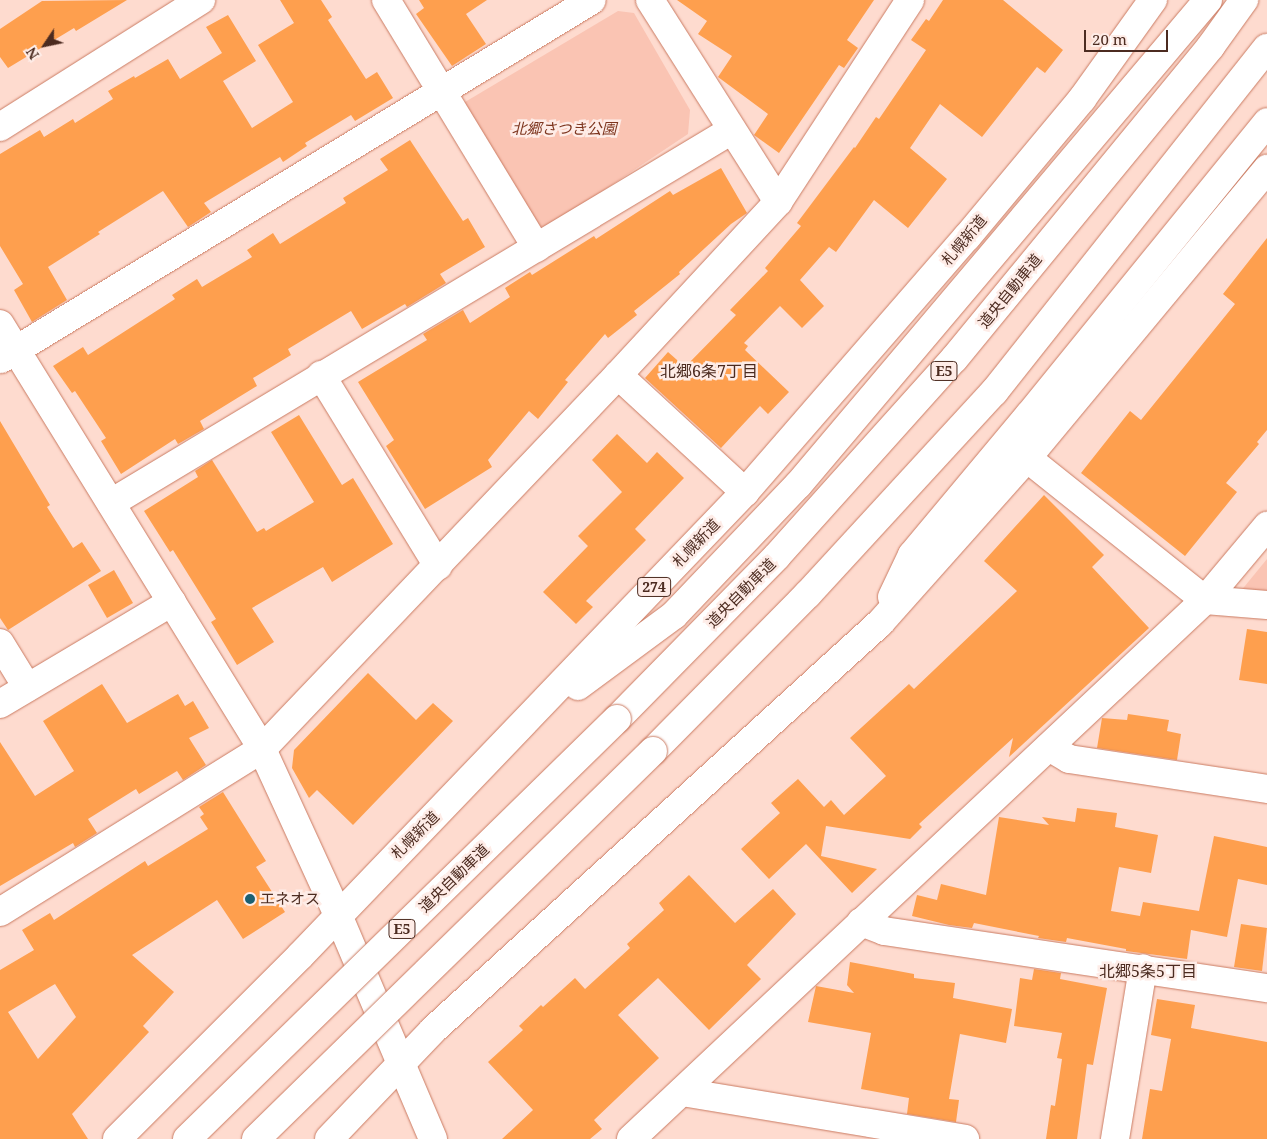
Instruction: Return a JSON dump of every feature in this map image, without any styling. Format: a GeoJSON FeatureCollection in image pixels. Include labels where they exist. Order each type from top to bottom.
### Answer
{"type":"FeatureCollection","features":[{"type":"Feature","properties":{"kind":"main road"},"geometry":{"type":"LineString","coordinates":[[0,127],[200,0]]}},
{"type":"Feature","properties":{"kind":"main road"},"geometry":{"type":"LineString","coordinates":[[386,0],[537,248]]}},
{"type":"Feature","properties":{"kind":"main road"},"geometry":{"type":"LineString","coordinates":[[8,355],[592,0]]}},
{"type":"Feature","properties":{"kind":"main road"},"geometry":{"type":"LineString","coordinates":[[650,0],[730,131],[778,202]]}},
{"type":"Feature","properties":{"kind":"main road"},"geometry":{"type":"LineString","coordinates":[[0,912],[262,749],[438,566],[778,202],[910,0]]}},
{"type":"Feature","properties":{"kind":"main road","name":"札幌新道"},"geometry":{"type":"LineString","coordinates":[[117,1139],[521,728],[745,492],[974,230],[1082,99],[1153,0]]}},
{"type":"Feature","properties":{"kind":"main road"},"geometry":{"type":"LineString","coordinates":[[521,728],[674,615],[777,507],[969,284],[1208,0]]}},
{"type":"Feature","properties":{"kind":"main road","name":"道央自動車道"},"geometry":{"type":"LineString","coordinates":[[187,1139],[617,719],[778,556],[954,359],[1211,46],[1244,0]]}},
{"type":"Feature","properties":{"kind":"main road"},"geometry":{"type":"LineString","coordinates":[[256,1139],[639,764],[815,587],[994,392],[1267,48]]}},
{"type":"Feature","properties":{"kind":"main road"},"geometry":{"type":"LineString","coordinates":[[880,623],[912,555],[1043,399],[1267,122]]}},
{"type":"Feature","properties":{"kind":"main road"},"geometry":{"type":"LineString","coordinates":[[111,503],[321,375],[537,248],[730,131]]}},
{"type":"Feature","properties":{"kind":"main road"},"geometry":{"type":"LineString","coordinates":[[330,1139],[402,1065],[433,1030],[880,623],[1027,458],[1267,169]]}},
{"type":"Feature","properties":{"kind":"main road"},"geometry":{"type":"LineString","coordinates":[[0,324],[8,355],[111,503],[262,749],[338,915],[433,1139]]}},
{"type":"Feature","properties":{"kind":"main road"},"geometry":{"type":"LineString","coordinates":[[321,375],[438,566]]}},
{"type":"Feature","properties":{"kind":"main road"},"geometry":{"type":"LineString","coordinates":[[618,375],[745,492]]}},
{"type":"Feature","properties":{"kind":"main road"},"geometry":{"type":"LineString","coordinates":[[1027,458],[1204,600],[1267,606]]}},
{"type":"Feature","properties":{"kind":"main road"},"geometry":{"type":"LineString","coordinates":[[631,1139],[1050,747],[1204,600],[1267,526]]}},
{"type":"Feature","properties":{"kind":"main road"},"geometry":{"type":"LineString","coordinates":[[0,704],[172,602]]}},
{"type":"Feature","properties":{"kind":"main road"},"geometry":{"type":"LineString","coordinates":[[0,643],[27,687]]}},
{"type":"Feature","properties":{"kind":"main road"},"geometry":{"type":"LineString","coordinates":[[1050,747],[1069,759],[1267,789]]}},
{"type":"Feature","properties":{"kind":"main road"},"geometry":{"type":"LineString","coordinates":[[861,922],[884,931],[1143,968],[1267,988]]}},
{"type":"Feature","properties":{"kind":"main road"},"geometry":{"type":"LineString","coordinates":[[1115,1139],[1143,968]]}},
{"type":"Feature","properties":{"kind":"main road"},"geometry":{"type":"LineString","coordinates":[[682,1092],[965,1139]]}},
{"type":"Feature","properties":{"kind":"green space","name":"北郷さつき公園"},"geometry":{"type":"Polygon","coordinates":[[[618,11],[634,13],[690,110],[688,134],[547,228],[533,224],[460,105],[618,11]]]}},
{"type":"Feature","properties":{"kind":"green space"},"geometry":{"type":"Polygon","coordinates":[[[1267,559],[1267,595],[1240,592],[1267,559]]]}},
{"type":"Feature","properties":{"kind":"building"},"geometry":{"type":"Polygon","coordinates":[[[127,0],[76,31],[74,28],[8,68],[0,57],[0,29],[42,1],[127,0]]]}},
{"type":"Feature","properties":{"kind":"building"},"geometry":{"type":"Polygon","coordinates":[[[280,0],[321,0],[332,17],[328,20],[366,79],[377,72],[393,98],[355,121],[351,115],[305,143],[307,146],[283,162],[280,157],[204,203],[211,212],[188,227],[163,191],[98,232],[100,234],[48,267],[67,300],[32,322],[14,290],[23,284],[0,246],[0,154],[40,130],[44,137],[73,119],[75,123],[113,99],[108,91],[168,59],[180,79],[222,53],[206,27],[228,15],[256,61],[223,81],[252,128],[293,102],[258,45],[294,23],[280,0]]]}},
{"type":"Feature","properties":{"kind":"building"},"geometry":{"type":"Polygon","coordinates":[[[419,0],[487,0],[466,14],[486,44],[452,66],[416,14],[424,8],[419,0]]]}},
{"type":"Feature","properties":{"kind":"building"},"geometry":{"type":"Polygon","coordinates":[[[677,0],[874,0],[847,40],[858,48],[844,68],[839,65],[779,153],[754,135],[768,114],[718,77],[732,56],[698,34],[707,21],[677,0]]]}},
{"type":"Feature","properties":{"kind":"building"},"geometry":{"type":"Polygon","coordinates":[[[943,0],[1003,0],[1063,50],[1045,73],[1037,67],[982,137],[940,104],[910,148],[947,179],[908,228],[874,200],[836,252],[829,247],[800,280],[824,306],[802,328],[780,306],[744,343],[748,346],[745,350],[789,392],[768,414],[760,406],[721,448],[645,378],[668,352],[685,367],[736,315],[730,310],[768,271],[765,268],[801,226],[797,223],[855,148],[876,117],[879,119],[926,50],[911,40],[926,19],[929,21],[943,0]]]}},
{"type":"Feature","properties":{"kind":"building"},"geometry":{"type":"Polygon","coordinates":[[[410,140],[463,221],[468,218],[485,247],[440,274],[446,283],[407,307],[405,304],[362,329],[351,311],[288,349],[291,355],[253,378],[257,386],[200,421],[204,429],[178,444],[175,439],[121,474],[101,441],[106,438],[75,391],[72,393],[53,366],[83,347],[88,355],[175,299],[172,295],[197,279],[202,287],[252,257],[247,250],[273,233],[280,244],[346,203],[343,198],[388,170],[380,159],[410,140]]]}},
{"type":"Feature","properties":{"kind":"building"},"geometry":{"type":"Polygon","coordinates":[[[721,168],[747,213],[731,224],[679,272],[680,274],[634,311],[637,315],[608,338],[605,334],[565,380],[568,382],[538,419],[529,411],[488,460],[492,467],[425,509],[386,446],[394,440],[358,382],[427,340],[423,334],[463,310],[470,323],[510,297],[505,288],[530,272],[532,275],[594,236],[596,239],[670,191],[673,195],[721,168]]]}},
{"type":"Feature","properties":{"kind":"building"},"geometry":{"type":"Polygon","coordinates":[[[1267,238],[1267,430],[1257,442],[1259,444],[1226,483],[1237,492],[1185,556],[1081,473],[1130,411],[1141,420],[1235,304],[1223,294],[1267,238]]]}},
{"type":"Feature","properties":{"kind":"building"},"geometry":{"type":"Polygon","coordinates":[[[299,415],[342,485],[353,478],[393,544],[332,582],[323,567],[252,608],[274,642],[237,665],[211,622],[216,619],[173,550],[170,552],[144,511],[198,477],[195,471],[212,460],[257,532],[264,528],[266,531],[314,502],[271,432],[299,415]]]}},
{"type":"Feature","properties":{"kind":"building"},"geometry":{"type":"Polygon","coordinates":[[[0,421],[50,505],[47,507],[73,548],[82,542],[101,571],[8,630],[0,618],[0,421]]]}},
{"type":"Feature","properties":{"kind":"building"},"geometry":{"type":"Polygon","coordinates":[[[617,434],[647,463],[657,452],[684,478],[635,529],[646,540],[586,601],[593,607],[576,624],[543,592],[588,546],[578,536],[622,492],[592,460],[617,434]]]}},
{"type":"Feature","properties":{"kind":"building"},"geometry":{"type":"Polygon","coordinates":[[[1044,495],[1104,555],[1092,567],[1149,628],[1009,757],[1013,738],[919,824],[922,827],[910,839],[826,826],[821,856],[877,869],[852,893],[806,844],[769,879],[741,849],[780,813],[771,803],[798,779],[824,807],[831,800],[844,815],[886,776],[850,738],[909,684],[914,689],[1017,591],[984,561],[1044,495]]]}},
{"type":"Feature","properties":{"kind":"building"},"geometry":{"type":"Polygon","coordinates":[[[114,570],[133,603],[107,618],[88,585],[114,570]]]}},
{"type":"Feature","properties":{"kind":"building"},"geometry":{"type":"Polygon","coordinates":[[[1247,629],[1267,632],[1267,684],[1239,680],[1247,629]]]}},
{"type":"Feature","properties":{"kind":"building"},"geometry":{"type":"Polygon","coordinates":[[[368,673],[416,720],[433,703],[453,721],[353,825],[317,790],[309,798],[292,768],[294,750],[368,673]]]}},
{"type":"Feature","properties":{"kind":"building"},"geometry":{"type":"Polygon","coordinates":[[[102,684],[127,723],[178,694],[185,706],[193,701],[209,728],[189,738],[206,765],[183,780],[177,771],[139,794],[136,789],[88,819],[97,833],[75,847],[73,843],[0,886],[0,742],[35,796],[74,771],[43,721],[102,684]]]}},
{"type":"Feature","properties":{"kind":"building"},"geometry":{"type":"Polygon","coordinates":[[[1128,714],[1169,720],[1167,731],[1181,734],[1177,760],[1097,748],[1102,718],[1127,720],[1128,714]]]}},
{"type":"Feature","properties":{"kind":"building"},"geometry":{"type":"Polygon","coordinates":[[[223,792],[266,861],[256,867],[285,912],[243,939],[217,900],[132,955],[174,992],[143,1026],[149,1032],[72,1114],[88,1139],[0,1139],[0,970],[34,950],[22,930],[50,913],[54,920],[145,861],[148,866],[208,829],[200,817],[204,814],[199,807],[223,792]],[[55,984],[8,1012],[38,1059],[76,1017],[55,984]]]}},
{"type":"Feature","properties":{"kind":"building"},"geometry":{"type":"Polygon","coordinates":[[[1077,808],[1117,813],[1115,827],[1158,835],[1151,873],[1119,867],[1111,911],[1140,916],[1143,902],[1199,911],[1214,836],[1267,847],[1267,885],[1238,879],[1227,937],[1191,930],[1187,959],[1126,951],[1126,949],[1067,938],[1066,942],[1038,938],[1039,936],[974,923],[972,928],[949,925],[912,916],[917,895],[937,900],[941,884],[986,895],[999,817],[1049,825],[1042,817],[1075,822],[1077,808]]]}},
{"type":"Feature","properties":{"kind":"building"},"geometry":{"type":"Polygon","coordinates":[[[689,875],[735,923],[773,889],[796,914],[747,965],[761,979],[709,1030],[658,978],[618,1015],[659,1058],[594,1120],[602,1129],[590,1139],[502,1139],[533,1110],[488,1062],[523,1030],[519,1026],[541,1005],[543,1007],[575,978],[585,989],[630,948],[627,944],[664,910],[659,903],[689,875]]]}},
{"type":"Feature","properties":{"kind":"building"},"geometry":{"type":"Polygon","coordinates":[[[1241,924],[1267,928],[1262,971],[1234,967],[1241,924]]]}},
{"type":"Feature","properties":{"kind":"building"},"geometry":{"type":"Polygon","coordinates":[[[850,962],[914,974],[914,978],[955,983],[953,998],[1012,1009],[1006,1043],[960,1034],[949,1099],[959,1100],[956,1122],[907,1114],[909,1098],[861,1089],[871,1033],[808,1022],[816,986],[854,993],[847,985],[850,962]]]}},
{"type":"Feature","properties":{"kind":"building"},"geometry":{"type":"Polygon","coordinates":[[[1034,969],[1061,973],[1060,979],[1107,988],[1093,1065],[1087,1064],[1077,1139],[1046,1139],[1051,1105],[1055,1106],[1062,1059],[1057,1058],[1062,1033],[1014,1026],[1020,978],[1032,980],[1034,969]]]}},
{"type":"Feature","properties":{"kind":"building"},"geometry":{"type":"Polygon","coordinates":[[[1157,999],[1195,1005],[1191,1028],[1267,1042],[1267,1139],[1142,1139],[1150,1089],[1162,1091],[1171,1039],[1151,1035],[1157,999]]]}},
{"type":"Feature","properties":{"kind":"place","name":"エネオス"},"geometry":{"type":"Point","coordinates":[250,899]}},
{"type":"Feature","properties":{"kind":"district","name":"北郷6条7丁目"},"geometry":{"type":"Point","coordinates":[709,371]}},
{"type":"Feature","properties":{"kind":"district","name":"北郷5条5丁目"},"geometry":{"type":"Point","coordinates":[1148,971]}}]}
